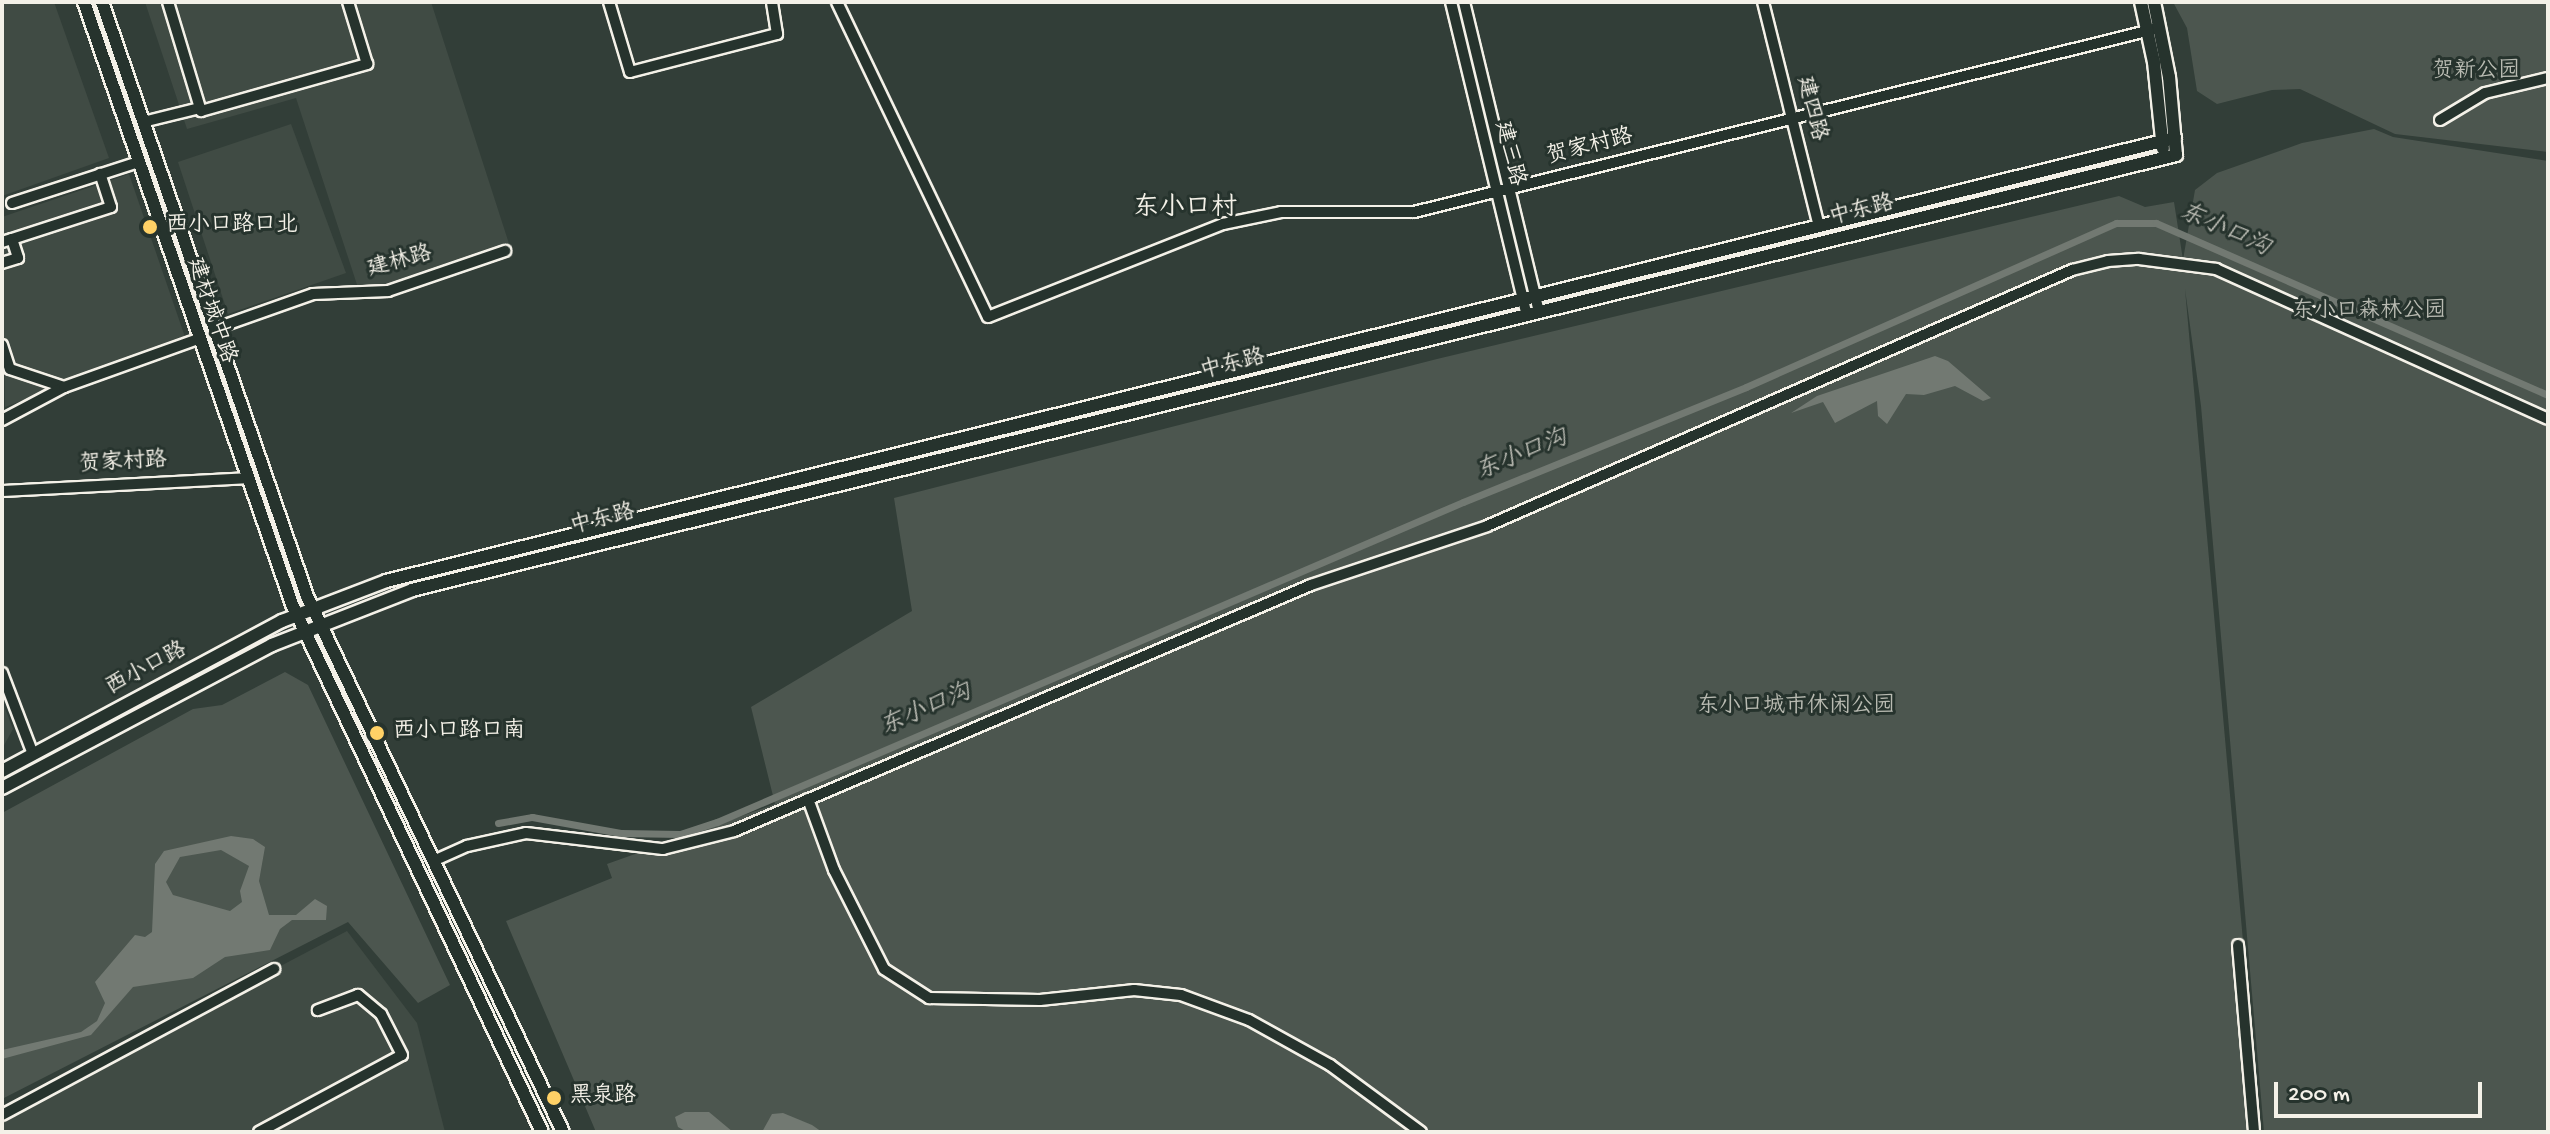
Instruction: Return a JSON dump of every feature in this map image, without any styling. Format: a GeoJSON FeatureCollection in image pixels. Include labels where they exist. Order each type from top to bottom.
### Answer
{"type":"FeatureCollection","features":[{"type":"Feature","properties":{"kind":"main road","name":"建材城中路"},"geometry":{"type":"LineString","coordinates":[[84,2],[246,478],[303,630]]}},
{"type":"Feature","properties":{"kind":"main road","name":"建材城中路"},"geometry":{"type":"LineString","coordinates":[[102,2],[312,607]]}},
{"type":"Feature","properties":{"kind":"main road"},"geometry":{"type":"LineString","coordinates":[[2141,2],[2155,29]]}},
{"type":"Feature","properties":{"kind":"main road"},"geometry":{"type":"LineString","coordinates":[[2154,2],[2168,140]]}},
{"type":"Feature","properties":{"kind":"main road"},"geometry":{"type":"LineString","coordinates":[[132,144],[143,150],[149,139]]}},
{"type":"Feature","properties":{"kind":"main road","name":"中东路"},"geometry":{"type":"LineString","coordinates":[[303,630],[444,581],[2170,156],[2168,140],[416,572],[312,607]]}},
{"type":"Feature","properties":{"kind":"main road"},"geometry":{"type":"LineString","coordinates":[[140,167],[147,161],[159,167]]}},
{"type":"Feature","properties":{"kind":"main road"},"geometry":{"type":"LineString","coordinates":[[312,607],[416,830],[434,856],[563,1132]]}},
{"type":"Feature","properties":{"kind":"main road","name":"西小口路"},"geometry":{"type":"LineString","coordinates":[[2,771],[312,607]]}},
{"type":"Feature","properties":{"kind":"main road"},"geometry":{"type":"LineString","coordinates":[[303,630],[542,1132]]}},
{"type":"Feature","properties":{"kind":"main road","name":"西小口路"},"geometry":{"type":"LineString","coordinates":[[2,788],[303,630]]}},
{"type":"Feature","properties":{"kind":"street"},"geometry":{"type":"LineString","coordinates":[[168,2],[200,108]]}},
{"type":"Feature","properties":{"kind":"street"},"geometry":{"type":"LineString","coordinates":[[143,122],[367,64],[348,2]]}},
{"type":"Feature","properties":{"kind":"street"},"geometry":{"type":"LineString","coordinates":[[609,2],[630,72],[777,34],[772,2]]}},
{"type":"Feature","properties":{"kind":"street","name":"贺家村路"},"geometry":{"type":"LineString","coordinates":[[837,2],[988,317],[1223,224],[1281,212],[1414,212],[2155,29]]}},
{"type":"Feature","properties":{"kind":"street","name":"建三路"},"geometry":{"type":"LineString","coordinates":[[1451,2],[1503,190]]}},
{"type":"Feature","properties":{"kind":"street","name":"建三路"},"geometry":{"type":"LineString","coordinates":[[1464,2],[1503,190],[1533,313]]}},
{"type":"Feature","properties":{"kind":"street","name":"建四路"},"geometry":{"type":"LineString","coordinates":[[1763,2],[1819,226]]}},
{"type":"Feature","properties":{"kind":"street"},"geometry":{"type":"LineString","coordinates":[[2440,120],[2485,93],[2548,78]]}},
{"type":"Feature","properties":{"kind":"street"},"geometry":{"type":"LineString","coordinates":[[12,203],[100,174],[140,167]]}},
{"type":"Feature","properties":{"kind":"street"},"geometry":{"type":"LineString","coordinates":[[2,263],[18,258],[7,241],[111,207],[100,174]]}},
{"type":"Feature","properties":{"kind":"street","name":"建林路"},"geometry":{"type":"LineString","coordinates":[[214,329],[313,294],[388,291],[505,251]]}},
{"type":"Feature","properties":{"kind":"street"},"geometry":{"type":"LineString","coordinates":[[434,856],[526,833],[619,847],[694,844],[808,799],[1311,585],[1487,526],[2072,270],[2108,261],[2139,259],[2216,269],[2548,419]]}},
{"type":"Feature","properties":{"kind":"street"},"geometry":{"type":"LineString","coordinates":[[2,420],[64,387],[198,339]]}},
{"type":"Feature","properties":{"kind":"street"},"geometry":{"type":"LineString","coordinates":[[2,345],[10,369],[64,387]]}},
{"type":"Feature","properties":{"kind":"street","name":"贺家村路"},"geometry":{"type":"LineString","coordinates":[[2,491],[246,478]]}},
{"type":"Feature","properties":{"kind":"street"},"geometry":{"type":"LineString","coordinates":[[2,673],[33,754]]}},
{"type":"Feature","properties":{"kind":"street"},"geometry":{"type":"LineString","coordinates":[[808,799],[834,870],[884,969],[929,998],[1040,1000],[1134,990],[1181,995],[1249,1020],[1330,1065],[1421,1132]]}},
{"type":"Feature","properties":{"kind":"street"},"geometry":{"type":"LineString","coordinates":[[2238,945],[2254,1132]]}},
{"type":"Feature","properties":{"kind":"street"},"geometry":{"type":"LineString","coordinates":[[2,1115],[274,969]]}},
{"type":"Feature","properties":{"kind":"street"},"geometry":{"type":"LineString","coordinates":[[259,1132],[402,1055],[381,1014],[358,995],[318,1010]]}},
{"type":"Feature","properties":{"kind":"shaded area"},"geometry":{"type":"Polygon","coordinates":[[[2,2],[54,2],[109,158],[2,196],[2,2]]]}},
{"type":"Feature","properties":{"kind":"shaded area"},"geometry":{"type":"Polygon","coordinates":[[[145,2],[431,2],[512,253],[362,300],[296,98],[187,129],[145,2]]]}},
{"type":"Feature","properties":{"kind":"shaded area"},"geometry":{"type":"Polygon","coordinates":[[[291,124],[346,273],[228,314],[178,162],[291,124]]]}},
{"type":"Feature","properties":{"kind":"shaded area"},"geometry":{"type":"Polygon","coordinates":[[[129,174],[186,340],[5,407],[2,217],[129,174]]]}},
{"type":"Feature","properties":{"kind":"shaded area"},"geometry":{"type":"Polygon","coordinates":[[[1935,356],[1948,361],[1991,398],[1983,401],[1955,386],[1924,395],[1906,394],[1887,424],[1878,416],[1877,401],[1835,423],[1823,402],[1791,413],[1817,396],[1935,356]]]}},
{"type":"Feature","properties":{"kind":"shaded area"},"geometry":{"type":"Polygon","coordinates":[[[2,701],[13,729],[2,749],[2,701]]]}},
{"type":"Feature","properties":{"kind":"shaded area"},"geometry":{"type":"Polygon","coordinates":[[[231,836],[253,839],[265,847],[259,881],[269,915],[296,915],[315,899],[327,906],[326,920],[292,920],[280,929],[270,950],[225,957],[193,978],[133,987],[91,1035],[2,1059],[2,1050],[81,1032],[97,1021],[105,1003],[95,982],[135,935],[145,937],[152,932],[155,864],[164,851],[231,836]],[[221,850],[180,857],[166,882],[173,895],[230,911],[242,902],[240,891],[249,866],[221,850]]]}},
{"type":"Feature","properties":{"kind":"shaded area"},"geometry":{"type":"Polygon","coordinates":[[[347,931],[417,1023],[445,1132],[2,1132],[2,1113],[347,931]]]}},
{"type":"Feature","properties":{"kind":"shaded area"},"geometry":{"type":"Polygon","coordinates":[[[685,1112],[709,1112],[733,1132],[687,1132],[678,1127],[675,1117],[685,1112]]]}},
{"type":"Feature","properties":{"kind":"shaded area"},"geometry":{"type":"Polygon","coordinates":[[[783,1113],[822,1132],[762,1132],[772,1114],[783,1113]]]}},
{"type":"Feature","properties":{"kind":"green space","name":"贺新公园"},"geometry":{"type":"Polygon","coordinates":[[[2173,2],[2548,2],[2548,152],[2395,134],[2300,89],[2272,90],[2217,104],[2197,91],[2187,28],[2173,2]]]}},
{"type":"Feature","properties":{"kind":"green space","name":"东小口城市休闲公园"},"geometry":{"type":"Polygon","coordinates":[[[2374,129],[2393,137],[2548,161],[2548,1132],[2264,1132],[2201,406],[2185,289],[2260,1132],[596,1132],[506,921],[612,878],[607,864],[775,804],[751,707],[912,611],[894,498],[1437,359],[2119,196],[2145,207],[2174,202],[2183,260],[2195,190],[2217,173],[2302,143],[2374,129]]]}},
{"type":"Feature","properties":{"kind":"green space"},"geometry":{"type":"Polygon","coordinates":[[[285,672],[308,685],[450,985],[418,1003],[348,922],[2,1099],[2,813],[193,709],[222,705],[285,672]]]}},
{"type":"Feature","properties":{"kind":"waterway","name":"东小口沟"},"geometry":{"type":"LineString","coordinates":[[498,823],[532,817],[621,833],[680,834],[717,822],[1463,502],[1746,387],[2116,223],[2156,223],[2548,395]]}},
{"type":"Feature","properties":{"kind":"place","name":"西小口路口北"},"geometry":{"type":"Point","coordinates":[150,227]}},
{"type":"Feature","properties":{"kind":"place","name":"西小口路口南"},"geometry":{"type":"Point","coordinates":[377,733]}},
{"type":"Feature","properties":{"kind":"place","name":"黑泉路"},"geometry":{"type":"Point","coordinates":[554,1098]}},
{"type":"Feature","properties":{"kind":"district","name":"东小口村"},"geometry":{"type":"Point","coordinates":[1185,210]}},
{"type":"Feature","properties":{"kind":"park label","name":"东小口森林公园"},"geometry":{"type":"Point","coordinates":[2369,313]}}]}
